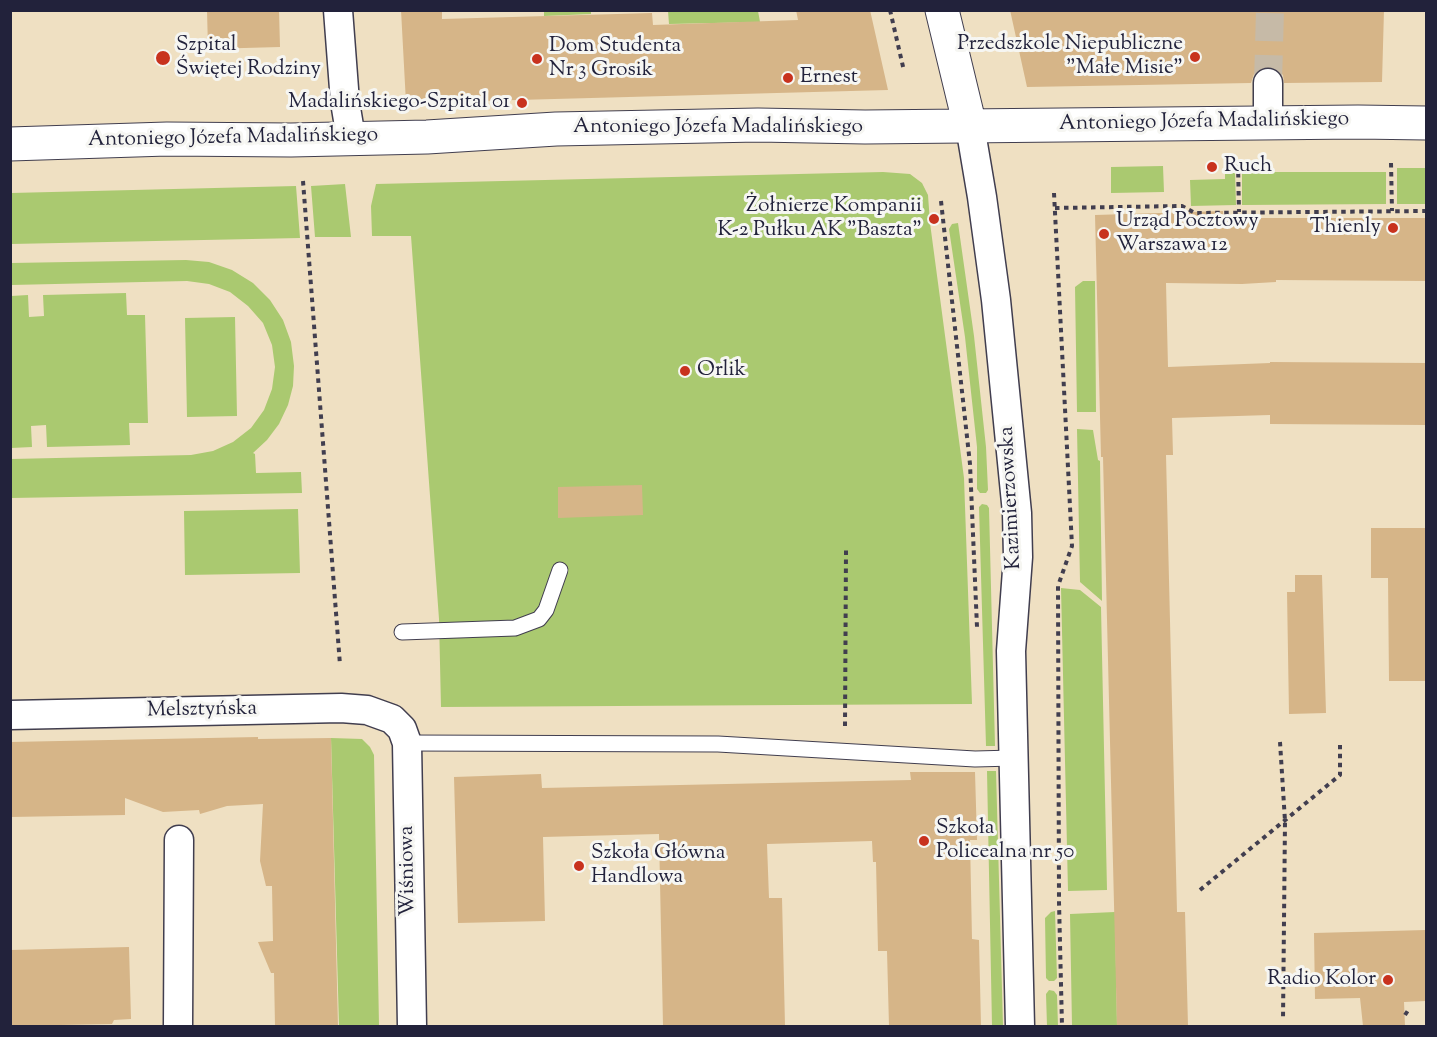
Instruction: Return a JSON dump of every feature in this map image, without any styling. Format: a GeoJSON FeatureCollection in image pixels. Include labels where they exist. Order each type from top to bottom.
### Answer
{"type":"FeatureCollection","features":[{"type":"Feature","properties":{"kind":"street"},"geometry":{"type":"LineString","coordinates":[[338,10],[345,102],[351,138]]}},
{"type":"Feature","properties":{"kind":"street","name":"Kazimierzowska"},"geometry":{"type":"LineString","coordinates":[[942,10],[970,126],[982,197],[996,300],[1017,513],[1018,557],[1011,651],[1020,1026]]}},
{"type":"Feature","properties":{"kind":"street"},"geometry":{"type":"LineString","coordinates":[[1268,83],[1268,123]]}},
{"type":"Feature","properties":{"kind":"street","name":"Antoniego Józefa Madalińskiego"},"geometry":{"type":"LineString","coordinates":[[10,144],[167,139],[291,140],[427,137],[556,129],[747,125],[1426,123]]}},
{"type":"Feature","properties":{"kind":"street","name":"Melsztyńska"},"geometry":{"type":"LineString","coordinates":[[10,715],[341,708],[367,710],[392,719],[402,729],[407,743]]}},
{"type":"Feature","properties":{"kind":"street","name":"Wiśniowa"},"geometry":{"type":"LineString","coordinates":[[407,743],[412,1026]]}},
{"type":"Feature","properties":{"kind":"street"},"geometry":{"type":"LineString","coordinates":[[178,1026],[179,840]]}},
{"type":"Feature","properties":{"kind":"lane"},"geometry":{"type":"LineString","coordinates":[[402,632],[515,628],[539,620],[546,610],[561,570]]}},
{"type":"Feature","properties":{"kind":"lane"},"geometry":{"type":"LineString","coordinates":[[407,743],[718,744],[975,759],[1014,758]]}},
{"type":"Feature","properties":{"kind":"path"},"geometry":{"type":"LineString","coordinates":[[890,10],[904,72]]}},
{"type":"Feature","properties":{"kind":"path"},"geometry":{"type":"LineString","coordinates":[[1391,163],[1392,211]]}},
{"type":"Feature","properties":{"kind":"path"},"geometry":{"type":"LineString","coordinates":[[1238,164],[1239,212]]}},
{"type":"Feature","properties":{"kind":"path"},"geometry":{"type":"LineString","coordinates":[[303,181],[340,665]]}},
{"type":"Feature","properties":{"kind":"path"},"geometry":{"type":"LineString","coordinates":[[1054,193],[1072,546],[1058,586],[1059,902],[1062,1026]]}},
{"type":"Feature","properties":{"kind":"path"},"geometry":{"type":"LineString","coordinates":[[941,201],[970,464],[977,629]]}},
{"type":"Feature","properties":{"kind":"path"},"geometry":{"type":"LineString","coordinates":[[1054,208],[1182,206],[1196,213],[1426,211]]}},
{"type":"Feature","properties":{"kind":"path"},"geometry":{"type":"LineString","coordinates":[[845,737],[846,550]]}},
{"type":"Feature","properties":{"kind":"path"},"geometry":{"type":"LineString","coordinates":[[1280,742],[1285,821],[1283,1020]]}},
{"type":"Feature","properties":{"kind":"path"},"geometry":{"type":"LineString","coordinates":[[1200,890],[1340,775],[1340,745]]}},
{"type":"Feature","properties":{"kind":"path"},"geometry":{"type":"LineString","coordinates":[[1405,1015],[1409,1010]]}},
{"type":"Feature","properties":{"kind":"green space"},"geometry":{"type":"Polygon","coordinates":[[[544,11],[591,11],[591,14],[544,16],[544,11]]]}},
{"type":"Feature","properties":{"kind":"green space"},"geometry":{"type":"Polygon","coordinates":[[[668,11],[758,11],[760,22],[669,24],[668,11]]]}},
{"type":"Feature","properties":{"kind":"green space"},"geometry":{"type":"Polygon","coordinates":[[[1163,166],[1164,192],[1111,193],[1111,167],[1163,166]]]}},
{"type":"Feature","properties":{"kind":"green space"},"geometry":{"type":"Polygon","coordinates":[[[1397,168],[1426,168],[1426,204],[1397,204],[1397,168]]]}},
{"type":"Feature","properties":{"kind":"green space","name":"Orlik"},"geometry":{"type":"Polygon","coordinates":[[[883,172],[910,174],[922,183],[928,195],[964,478],[972,704],[441,707],[439,619],[411,236],[372,236],[371,206],[376,184],[883,172]]]}},
{"type":"Feature","properties":{"kind":"green space"},"geometry":{"type":"Polygon","coordinates":[[[1242,172],[1386,172],[1386,204],[1242,205],[1242,172]]]}},
{"type":"Feature","properties":{"kind":"green space"},"geometry":{"type":"Polygon","coordinates":[[[1225,173],[1235,173],[1236,205],[1191,206],[1190,180],[1225,179],[1225,173]]]}},
{"type":"Feature","properties":{"kind":"green space"},"geometry":{"type":"Polygon","coordinates":[[[345,184],[351,237],[315,237],[311,186],[345,184]]]}},
{"type":"Feature","properties":{"kind":"green space"},"geometry":{"type":"Polygon","coordinates":[[[296,186],[300,238],[11,244],[11,193],[296,186]]]}},
{"type":"Feature","properties":{"kind":"green space"},"geometry":{"type":"Polygon","coordinates":[[[958,223],[974,336],[986,447],[988,490],[986,493],[980,493],[977,489],[977,447],[965,337],[949,229],[952,224],[958,223]]]}},
{"type":"Feature","properties":{"kind":"green space"},"geometry":{"type":"Polygon","coordinates":[[[186,260],[209,262],[232,270],[253,283],[270,300],[283,320],[291,342],[294,366],[293,386],[288,405],[279,424],[253,453],[255,454],[256,473],[301,472],[302,493],[11,498],[11,459],[191,455],[213,451],[233,442],[251,428],[264,410],[272,389],[275,367],[272,345],[263,323],[248,306],[230,292],[209,284],[187,281],[11,285],[11,263],[186,260]]]}},
{"type":"Feature","properties":{"kind":"green space"},"geometry":{"type":"Polygon","coordinates":[[[1083,281],[1095,281],[1096,412],[1077,412],[1075,287],[1083,281]]]}},
{"type":"Feature","properties":{"kind":"green space"},"geometry":{"type":"Polygon","coordinates":[[[126,293],[127,315],[145,315],[148,423],[129,423],[130,445],[47,447],[46,425],[31,426],[32,447],[11,448],[11,296],[28,295],[29,317],[44,316],[43,295],[126,293]]]}},
{"type":"Feature","properties":{"kind":"green space"},"geometry":{"type":"Polygon","coordinates":[[[235,317],[237,416],[187,417],[185,318],[235,317]]]}},
{"type":"Feature","properties":{"kind":"green space"},"geometry":{"type":"Polygon","coordinates":[[[1077,429],[1093,430],[1100,461],[1102,601],[1080,582],[1077,429]]]}},
{"type":"Feature","properties":{"kind":"green space"},"geometry":{"type":"Polygon","coordinates":[[[982,504],[989,508],[995,746],[986,746],[979,507],[982,504]]]}},
{"type":"Feature","properties":{"kind":"green space"},"geometry":{"type":"Polygon","coordinates":[[[298,509],[300,573],[185,575],[184,511],[298,509]]]}},
{"type":"Feature","properties":{"kind":"green space"},"geometry":{"type":"Polygon","coordinates":[[[1061,588],[1080,590],[1101,607],[1107,890],[1068,891],[1061,588]]]}},
{"type":"Feature","properties":{"kind":"green space"},"geometry":{"type":"Polygon","coordinates":[[[331,738],[362,739],[374,755],[379,1026],[339,1026],[331,738]]]}},
{"type":"Feature","properties":{"kind":"green space"},"geometry":{"type":"Polygon","coordinates":[[[987,771],[996,771],[1003,1026],[992,1026],[987,771]]]}},
{"type":"Feature","properties":{"kind":"green space"},"geometry":{"type":"Polygon","coordinates":[[[1055,911],[1057,978],[1049,981],[1046,978],[1045,918],[1055,911]]]}},
{"type":"Feature","properties":{"kind":"green space"},"geometry":{"type":"Polygon","coordinates":[[[1115,912],[1117,1026],[1072,1026],[1070,914],[1115,912]]]}},
{"type":"Feature","properties":{"kind":"green space"},"geometry":{"type":"Polygon","coordinates":[[[1049,990],[1054,991],[1057,995],[1058,1026],[1047,1026],[1046,994],[1049,990]]]}},
{"type":"Feature","properties":{"kind":"building"},"geometry":{"type":"Polygon","coordinates":[[[207,10],[279,10],[280,47],[208,49],[207,10]]]}},
{"type":"Feature","properties":{"kind":"building"},"geometry":{"type":"Polygon","coordinates":[[[401,10],[442,10],[442,19],[652,13],[653,25],[798,20],[796,10],[870,10],[888,90],[406,103],[401,10]]]}},
{"type":"Feature","properties":{"kind":"building"},"geometry":{"type":"Polygon","coordinates":[[[1010,10],[1384,10],[1382,82],[1284,83],[1283,75],[1277,69],[1267,67],[1259,69],[1254,74],[1251,83],[1027,87],[1010,10]]]}},
{"type":"Feature","properties":{"kind":"building"},"geometry":{"type":"Polygon","coordinates":[[[1223,211],[1223,218],[1426,218],[1426,281],[1276,280],[1276,282],[1242,284],[1166,283],[1168,367],[1270,362],[1426,363],[1426,425],[1270,424],[1270,415],[1172,418],[1173,455],[1166,455],[1177,912],[1185,912],[1188,1026],[1117,1026],[1095,215],[1223,211]]]}},
{"type":"Feature","properties":{"kind":"building"},"geometry":{"type":"Polygon","coordinates":[[[642,485],[643,515],[558,518],[558,487],[642,485]]]}},
{"type":"Feature","properties":{"kind":"building"},"geometry":{"type":"Polygon","coordinates":[[[1371,528],[1426,528],[1426,681],[1389,681],[1388,578],[1371,578],[1371,528]]]}},
{"type":"Feature","properties":{"kind":"building"},"geometry":{"type":"Polygon","coordinates":[[[1295,575],[1322,575],[1326,713],[1289,714],[1287,592],[1295,592],[1295,575]]]}},
{"type":"Feature","properties":{"kind":"building"},"geometry":{"type":"Polygon","coordinates":[[[258,737],[258,739],[331,738],[338,1026],[275,1026],[274,973],[271,973],[258,942],[273,941],[272,886],[266,886],[260,861],[263,804],[227,806],[200,814],[199,810],[163,812],[125,798],[125,815],[10,817],[10,742],[258,737]]]}},
{"type":"Feature","properties":{"kind":"building"},"geometry":{"type":"Polygon","coordinates":[[[910,772],[975,772],[977,840],[970,840],[972,939],[979,940],[981,1026],[889,1026],[887,951],[878,951],[876,862],[873,862],[872,841],[767,844],[769,898],[782,898],[785,1026],[663,1026],[659,834],[543,837],[545,921],[458,923],[454,777],[541,774],[542,788],[911,780],[910,772]]]}},
{"type":"Feature","properties":{"kind":"building"},"geometry":{"type":"Polygon","coordinates":[[[1426,930],[1426,1001],[1404,1002],[1405,1026],[1363,1026],[1360,998],[1315,999],[1314,933],[1426,930]]]}},
{"type":"Feature","properties":{"kind":"building"},"geometry":{"type":"Polygon","coordinates":[[[129,947],[131,1019],[114,1020],[112,1024],[10,1026],[10,950],[129,947]]]}},
{"type":"Feature","properties":{"kind":"tunnel"},"geometry":{"type":"LineString","coordinates":[[1268,83],[1270,10]]}},
{"type":"Feature","properties":{"kind":"place","name":"Przedszkole Niepubliczne \"Małe Misie\""},"geometry":{"type":"Point","coordinates":[1195,57]}},
{"type":"Feature","properties":{"kind":"place","name":"Szpital Świętej Rodziny"},"geometry":{"type":"Point","coordinates":[163,58]}},
{"type":"Feature","properties":{"kind":"place","name":"Dom Studenta Nr 3 Grosik"},"geometry":{"type":"Point","coordinates":[537,59]}},
{"type":"Feature","properties":{"kind":"place","name":"Ernest"},"geometry":{"type":"Point","coordinates":[788,78]}},
{"type":"Feature","properties":{"kind":"place","name":"Madalińskiego-Szpital 01"},"geometry":{"type":"Point","coordinates":[522,103]}},
{"type":"Feature","properties":{"kind":"place","name":"Ruch"},"geometry":{"type":"Point","coordinates":[1212,167]}},
{"type":"Feature","properties":{"kind":"place","name":"Żołnierze Kompanii K-2 Pułku AK \"Baszta\""},"geometry":{"type":"Point","coordinates":[934,219]}},
{"type":"Feature","properties":{"kind":"place","name":"Thienly"},"geometry":{"type":"Point","coordinates":[1393,228]}},
{"type":"Feature","properties":{"kind":"place","name":"Urząd Pocztowy Warszawa 12"},"geometry":{"type":"Point","coordinates":[1104,234]}},
{"type":"Feature","properties":{"kind":"place","name":"Orlik"},"geometry":{"type":"Point","coordinates":[685,371]}},
{"type":"Feature","properties":{"kind":"place","name":"Szkoła Policealna nr 50"},"geometry":{"type":"Point","coordinates":[924,841]}},
{"type":"Feature","properties":{"kind":"place","name":"Szkoła Główna Handlowa"},"geometry":{"type":"Point","coordinates":[579,866]}},
{"type":"Feature","properties":{"kind":"place","name":"Radio Kolor"},"geometry":{"type":"Point","coordinates":[1388,980]}}]}
